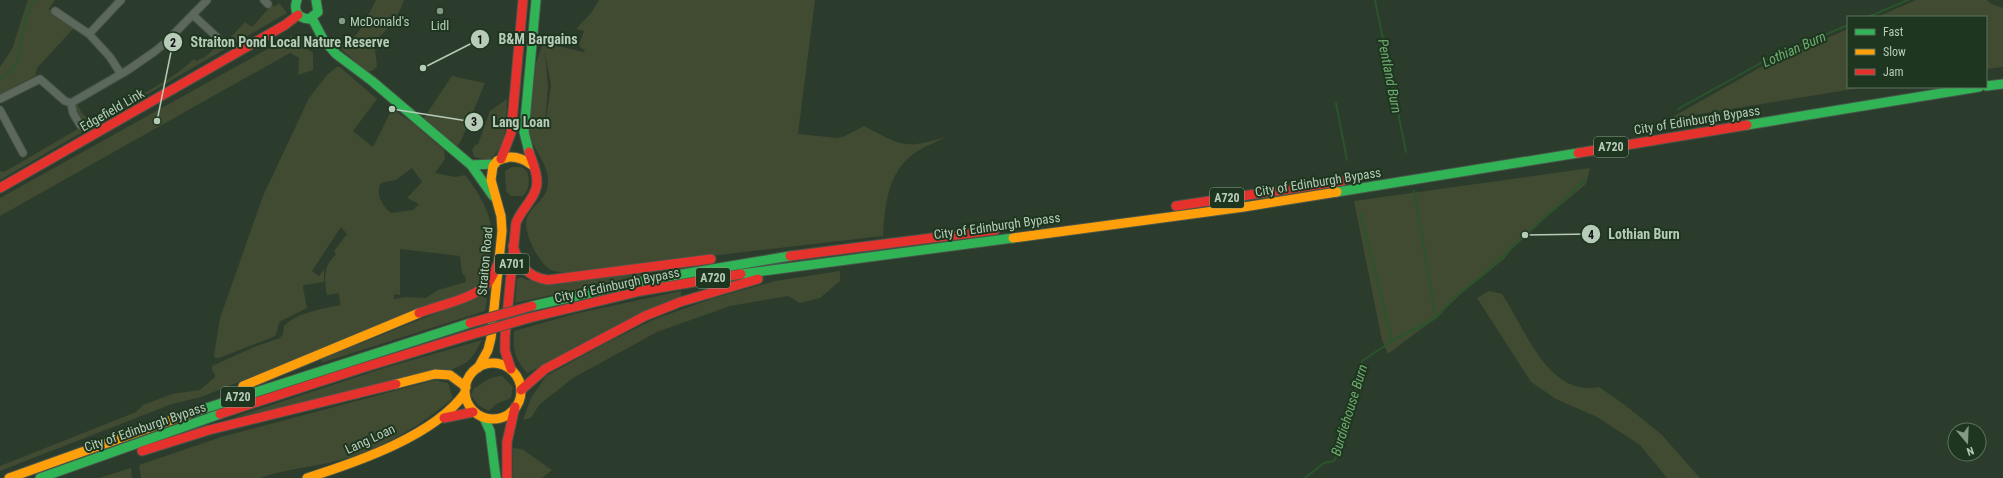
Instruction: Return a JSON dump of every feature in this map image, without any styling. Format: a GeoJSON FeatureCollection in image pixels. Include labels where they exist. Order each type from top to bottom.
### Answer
{"type":"FeatureCollection","features":[{"type":"Feature","properties":{"kind":"main road"},"geometry":{"type":"LineString","coordinates":[[297,0],[294,8],[298,15],[304,19],[312,18],[319,9],[316,0]]}},
{"type":"Feature","properties":{"kind":"main road","name":"Straiton Road"},"geometry":{"type":"LineString","coordinates":[[478,368],[486,356],[491,337],[502,223],[493,196],[490,172],[498,162],[511,132],[523,0]]}},
{"type":"Feature","properties":{"kind":"main road","name":"Straiton Road"},"geometry":{"type":"LineString","coordinates":[[511,369],[505,345],[513,246],[518,215],[536,188],[537,176],[526,146],[524,132],[536,0]]}},
{"type":"Feature","properties":{"kind":"main road","name":"Edgefield Link"},"geometry":{"type":"LineString","coordinates":[[0,188],[285,25],[298,15]]}},
{"type":"Feature","properties":{"kind":"main road"},"geometry":{"type":"LineString","coordinates":[[312,18],[323,39],[336,54],[372,81],[471,164],[493,196]]}},
{"type":"Feature","properties":{"kind":"main road"},"geometry":{"type":"LineString","coordinates":[[1987,77],[2003,75]]}},
{"type":"Feature","properties":{"kind":"main road"},"geometry":{"type":"LineString","coordinates":[[1987,86],[2003,84]]}},
{"type":"Feature","properties":{"kind":"main road","name":"City of Edinburgh Bypass"},"geometry":{"type":"LineString","coordinates":[[9,478],[157,424],[326,368],[470,323],[600,289],[681,273],[934,237],[1008,229],[1161,208],[1358,179],[1916,88]]}},
{"type":"Feature","properties":{"kind":"main road","name":"City of Edinburgh Bypass"},"geometry":{"type":"LineString","coordinates":[[40,478],[314,382],[529,318],[641,291],[781,268],[1244,207],[1973,88]]}},
{"type":"Feature","properties":{"kind":"main road"},"geometry":{"type":"LineString","coordinates":[[471,164],[498,162],[509,156],[527,160],[532,165]]}},
{"type":"Feature","properties":{"kind":"main road"},"geometry":{"type":"LineString","coordinates":[[513,246],[522,269],[534,277],[548,280],[677,263],[934,237]]}},
{"type":"Feature","properties":{"kind":"main road"},"geometry":{"type":"LineString","coordinates":[[507,478],[505,448],[508,430],[521,390],[545,369],[640,319],[680,302],[763,278],[900,253]]}},
{"type":"Feature","properties":{"kind":"main road"},"geometry":{"type":"LineString","coordinates":[[157,424],[422,312],[467,296],[486,286],[491,279],[499,261]]}},
{"type":"Feature","properties":{"kind":"main road"},"geometry":{"type":"LineString","coordinates":[[478,368],[481,365],[495,363],[511,369]]}},
{"type":"Feature","properties":{"kind":"main road","name":"A701"},"geometry":{"type":"LineString","coordinates":[[465,390],[471,375],[478,368]]}},
{"type":"Feature","properties":{"kind":"main road","name":"A701"},"geometry":{"type":"LineString","coordinates":[[511,369],[518,378],[521,390]]}},
{"type":"Feature","properties":{"kind":"main road"},"geometry":{"type":"LineString","coordinates":[[56,478],[209,430],[435,374],[450,375],[461,382],[473,412],[484,418],[503,416],[516,406]]}},
{"type":"Feature","properties":{"kind":"main road","name":"Lang Loan"},"geometry":{"type":"LineString","coordinates":[[307,478],[372,454],[441,419],[459,404],[465,390]]}},
{"type":"Feature","properties":{"kind":"main road","name":"Lang Loan"},"geometry":{"type":"LineString","coordinates":[[441,419],[473,412]]}},
{"type":"Feature","properties":{"kind":"main road"},"geometry":{"type":"LineString","coordinates":[[484,418],[490,431],[496,478]]}},
{"type":"Feature","properties":{"kind":"street"},"geometry":{"type":"LineString","coordinates":[[89,34],[121,0]]}},
{"type":"Feature","properties":{"kind":"street"},"geometry":{"type":"LineString","coordinates":[[0,99],[40,79],[65,100],[71,102],[121,74],[164,44],[207,0]]}},
{"type":"Feature","properties":{"kind":"street"},"geometry":{"type":"LineString","coordinates":[[55,11],[89,34],[110,57],[121,74]]}},
{"type":"Feature","properties":{"kind":"street"},"geometry":{"type":"LineString","coordinates":[[193,15],[219,39]]}},
{"type":"Feature","properties":{"kind":"street"},"geometry":{"type":"LineString","coordinates":[[71,102],[73,113],[80,125]]}},
{"type":"Feature","properties":{"kind":"street"},"geometry":{"type":"LineString","coordinates":[[0,110],[24,153]]}},
{"type":"Feature","properties":{"kind":"green space"},"geometry":{"type":"Polygon","coordinates":[[[28,0],[55,0],[49,9],[74,28],[37,68],[35,76],[0,94],[0,67],[12,49],[28,0]]]}},
{"type":"Feature","properties":{"kind":"green space"},"geometry":{"type":"Polygon","coordinates":[[[376,0],[404,0],[399,12],[391,24],[372,43],[375,49],[377,66],[372,71],[367,71],[342,50],[342,44],[354,37],[358,32],[376,0]]]}},
{"type":"Feature","properties":{"kind":"green space"},"geometry":{"type":"Polygon","coordinates":[[[599,0],[815,0],[798,134],[837,138],[845,136],[864,126],[886,138],[903,144],[920,143],[945,137],[912,155],[897,172],[892,182],[886,202],[883,236],[564,273],[553,270],[539,258],[528,237],[526,223],[530,213],[546,193],[548,181],[543,161],[530,137],[529,130],[536,63],[543,43],[584,52],[585,50],[581,48],[579,44],[584,31],[576,29],[591,13],[599,0]],[[545,52],[548,86],[545,127],[551,85],[545,52]]]}},
{"type":"Feature","properties":{"kind":"green space"},"geometry":{"type":"Polygon","coordinates":[[[1916,0],[1987,0],[1992,4],[2003,8],[2003,67],[1987,69],[1987,16],[1879,16],[1916,0]]]}},
{"type":"Feature","properties":{"kind":"green space"},"geometry":{"type":"Polygon","coordinates":[[[279,3],[287,13],[0,180],[0,171],[4,172],[83,126],[84,122],[75,109],[77,104],[83,115],[95,119],[159,85],[183,69],[194,59],[196,61],[205,57],[224,40],[227,41],[245,22],[252,27],[271,6],[276,6],[279,3]]]}},
{"type":"Feature","properties":{"kind":"green space"},"geometry":{"type":"Polygon","coordinates":[[[1847,29],[1847,88],[1860,88],[1669,119],[1761,67],[1847,29]]]}},
{"type":"Feature","properties":{"kind":"green space"},"geometry":{"type":"Polygon","coordinates":[[[305,34],[311,42],[304,46],[313,53],[313,70],[298,75],[299,58],[290,53],[0,216],[0,198],[291,36],[295,39],[305,34]]]}},
{"type":"Feature","properties":{"kind":"green space"},"geometry":{"type":"Polygon","coordinates":[[[337,67],[340,67],[377,99],[353,131],[373,147],[392,109],[414,124],[444,150],[445,159],[435,173],[455,177],[465,175],[474,187],[487,212],[491,225],[492,238],[491,251],[487,265],[480,279],[481,283],[465,293],[201,397],[172,404],[0,471],[0,466],[136,412],[143,405],[172,394],[200,390],[215,377],[215,374],[212,371],[212,366],[254,347],[280,338],[283,334],[284,326],[296,317],[340,305],[339,293],[327,295],[325,279],[329,263],[336,255],[334,251],[347,234],[341,227],[312,271],[319,276],[324,269],[324,282],[304,285],[303,287],[307,308],[281,321],[279,323],[276,335],[273,337],[219,358],[215,358],[214,355],[220,318],[263,196],[309,98],[327,75],[337,67]],[[412,168],[396,180],[381,183],[379,187],[380,199],[391,213],[413,210],[419,204],[407,198],[422,182],[412,168]],[[400,249],[400,295],[394,294],[394,299],[405,297],[426,298],[438,290],[466,282],[465,276],[462,273],[460,256],[400,249]]]}},
{"type":"Feature","properties":{"kind":"green space"},"geometry":{"type":"Polygon","coordinates":[[[452,76],[485,83],[461,141],[457,146],[423,119],[452,76]]]}},
{"type":"Feature","properties":{"kind":"green space"},"geometry":{"type":"Polygon","coordinates":[[[507,99],[505,132],[500,148],[489,160],[474,157],[472,150],[475,145],[478,144],[490,111],[507,99]]]}},
{"type":"Feature","properties":{"kind":"green space"},"geometry":{"type":"Polygon","coordinates":[[[512,167],[521,167],[527,171],[529,184],[523,196],[511,196],[506,191],[505,171],[512,167]]]}},
{"type":"Feature","properties":{"kind":"green space"},"geometry":{"type":"Polygon","coordinates":[[[1590,168],[1586,184],[1520,239],[1504,259],[1461,294],[1433,320],[1388,354],[1382,340],[1354,201],[1590,168]]]}},
{"type":"Feature","properties":{"kind":"green space"},"geometry":{"type":"Polygon","coordinates":[[[639,271],[640,276],[515,303],[517,279],[521,277],[527,280],[639,271]]]}},
{"type":"Feature","properties":{"kind":"green space"},"geometry":{"type":"Polygon","coordinates":[[[840,271],[840,281],[820,298],[800,303],[788,296],[730,306],[657,332],[573,378],[539,405],[531,418],[523,420],[531,398],[546,376],[608,342],[655,319],[711,299],[775,281],[840,271]]]}},
{"type":"Feature","properties":{"kind":"green space"},"geometry":{"type":"Polygon","coordinates":[[[681,291],[681,299],[527,373],[519,363],[515,354],[514,331],[574,314],[681,291]]]}},
{"type":"Feature","properties":{"kind":"green space"},"geometry":{"type":"Polygon","coordinates":[[[1489,291],[1502,294],[1529,341],[1552,371],[1566,382],[1581,388],[1599,387],[1625,405],[1662,435],[1700,478],[1667,478],[1640,445],[1597,417],[1556,399],[1531,382],[1477,298],[1489,291]]]}},
{"type":"Feature","properties":{"kind":"green space"},"geometry":{"type":"Polygon","coordinates":[[[481,295],[487,299],[485,311],[321,363],[322,359],[481,295]]]}},
{"type":"Feature","properties":{"kind":"green space"},"geometry":{"type":"Polygon","coordinates":[[[482,340],[469,360],[460,366],[447,371],[232,418],[384,368],[482,340]]]}},
{"type":"Feature","properties":{"kind":"green space"},"geometry":{"type":"Polygon","coordinates":[[[502,376],[513,387],[511,398],[496,404],[489,411],[478,405],[471,395],[474,388],[490,379],[502,376]]]}},
{"type":"Feature","properties":{"kind":"green space"},"geometry":{"type":"Polygon","coordinates":[[[435,380],[448,383],[453,398],[428,418],[388,442],[344,459],[281,472],[260,478],[141,478],[139,465],[221,437],[435,380]]]}},
{"type":"Feature","properties":{"kind":"green space"},"geometry":{"type":"Polygon","coordinates":[[[513,448],[522,449],[552,470],[542,478],[513,478],[513,448]]]}},
{"type":"Feature","properties":{"kind":"green space"},"geometry":{"type":"Polygon","coordinates":[[[131,468],[132,478],[99,478],[131,468]]]}},
{"type":"Feature","properties":{"kind":"waterway"},"geometry":{"type":"LineString","coordinates":[[0,79],[8,74],[17,64],[24,26],[33,0]]}},
{"type":"Feature","properties":{"kind":"waterway","name":"Pentland Burn"},"geometry":{"type":"LineString","coordinates":[[1375,0],[1406,152]]}},
{"type":"Feature","properties":{"kind":"waterway","name":"Lothian Burn"},"geometry":{"type":"LineString","coordinates":[[1870,16],[1908,0]]}},
{"type":"Feature","properties":{"kind":"waterway","name":"Lothian Burn"},"geometry":{"type":"LineString","coordinates":[[1678,109],[1768,59],[1847,25]]}},
{"type":"Feature","properties":{"kind":"waterway"},"geometry":{"type":"LineString","coordinates":[[1336,103],[1347,160]]}},
{"type":"Feature","properties":{"kind":"waterway","name":"Burdiehouse Burn"},"geometry":{"type":"LineString","coordinates":[[1305,478],[1324,463],[1334,461],[1340,449],[1348,425],[1362,361],[1392,341],[1436,318],[1454,298],[1486,272],[1585,180]]}},
{"type":"Feature","properties":{"kind":"waterway","name":"Pentland Burn"},"geometry":{"type":"LineString","coordinates":[[1414,191],[1436,318]]}},
{"type":"Feature","properties":{"kind":"waterway"},"geometry":{"type":"LineString","coordinates":[[1361,214],[1392,341]]}},
{"type":"Feature","properties":{"kind":"traffic: fast"},"geometry":{"type":"LineString","coordinates":[[297,0],[297,13],[302,17],[309,19],[318,12],[316,0]]}},
{"type":"Feature","properties":{"kind":"traffic: fast"},"geometry":{"type":"LineString","coordinates":[[529,152],[524,132],[536,0]]}},
{"type":"Feature","properties":{"kind":"traffic: fast"},"geometry":{"type":"LineString","coordinates":[[312,18],[323,39],[336,54],[372,81],[471,165],[493,196]]}},
{"type":"Feature","properties":{"kind":"traffic: fast"},"geometry":{"type":"LineString","coordinates":[[1987,86],[2003,84]]}},
{"type":"Feature","properties":{"kind":"traffic: fast"},"geometry":{"type":"LineString","coordinates":[[1747,125],[1973,88]]}},
{"type":"Feature","properties":{"kind":"traffic: fast"},"geometry":{"type":"LineString","coordinates":[[1337,192],[1578,153]]}},
{"type":"Feature","properties":{"kind":"traffic: fast"},"geometry":{"type":"LineString","coordinates":[[471,165],[495,164]]}},
{"type":"Feature","properties":{"kind":"traffic: fast"},"geometry":{"type":"LineString","coordinates":[[741,274],[1013,238]]}},
{"type":"Feature","properties":{"kind":"traffic: fast"},"geometry":{"type":"LineString","coordinates":[[532,306],[647,280],[790,256]]}},
{"type":"Feature","properties":{"kind":"traffic: fast"},"geometry":{"type":"LineString","coordinates":[[191,413],[470,323]]}},
{"type":"Feature","properties":{"kind":"traffic: fast"},"geometry":{"type":"LineString","coordinates":[[40,478],[220,414]]}},
{"type":"Feature","properties":{"kind":"traffic: fast"},"geometry":{"type":"LineString","coordinates":[[484,418],[490,431],[496,478]]}},
{"type":"Feature","properties":{"kind":"traffic: slow"},"geometry":{"type":"LineString","coordinates":[[478,368],[488,350],[491,338],[502,231],[501,216],[491,180],[493,166],[497,161],[510,157],[519,158],[532,165]]}},
{"type":"Feature","properties":{"kind":"traffic: slow"},"geometry":{"type":"LineString","coordinates":[[1013,238],[1244,207],[1337,192]]}},
{"type":"Feature","properties":{"kind":"traffic: slow"},"geometry":{"type":"LineString","coordinates":[[243,386],[419,313]]}},
{"type":"Feature","properties":{"kind":"traffic: slow"},"geometry":{"type":"LineString","coordinates":[[493,363],[504,365],[513,371],[519,380],[521,391],[519,402],[513,411],[504,417],[493,419],[482,417],[473,411],[467,402],[465,391],[467,380],[473,371],[482,365],[493,363]]}},
{"type":"Feature","properties":{"kind":"traffic: slow"},"geometry":{"type":"LineString","coordinates":[[396,384],[435,374],[450,375],[466,387]]}},
{"type":"Feature","properties":{"kind":"traffic: slow"},"geometry":{"type":"LineString","coordinates":[[307,478],[371,455],[415,435],[451,408],[465,393]]}},
{"type":"Feature","properties":{"kind":"traffic: slow"},"geometry":{"type":"LineString","coordinates":[[9,478],[191,413]]}},
{"type":"Feature","properties":{"kind":"traffic: jam"},"geometry":{"type":"LineString","coordinates":[[501,159],[511,133],[523,0]]}},
{"type":"Feature","properties":{"kind":"traffic: jam"},"geometry":{"type":"LineString","coordinates":[[0,188],[285,25],[298,15]]}},
{"type":"Feature","properties":{"kind":"traffic: jam"},"geometry":{"type":"LineString","coordinates":[[1578,153],[1747,125]]}},
{"type":"Feature","properties":{"kind":"traffic: jam"},"geometry":{"type":"LineString","coordinates":[[511,369],[505,351],[505,337],[516,223],[532,198],[537,182],[529,152]]}},
{"type":"Feature","properties":{"kind":"traffic: jam"},"geometry":{"type":"LineString","coordinates":[[1176,206],[1342,181]]}},
{"type":"Feature","properties":{"kind":"traffic: jam"},"geometry":{"type":"LineString","coordinates":[[790,256],[995,230]]}},
{"type":"Feature","properties":{"kind":"traffic: jam"},"geometry":{"type":"LineString","coordinates":[[513,246],[518,259],[529,273],[548,280],[711,259]]}},
{"type":"Feature","properties":{"kind":"traffic: jam"},"geometry":{"type":"LineString","coordinates":[[419,313],[456,301],[482,289],[490,281],[499,261]]}},
{"type":"Feature","properties":{"kind":"traffic: jam"},"geometry":{"type":"LineString","coordinates":[[529,318],[641,291],[741,274]]}},
{"type":"Feature","properties":{"kind":"traffic: jam"},"geometry":{"type":"LineString","coordinates":[[521,390],[545,369],[645,316],[680,302],[758,279]]}},
{"type":"Feature","properties":{"kind":"traffic: jam"},"geometry":{"type":"LineString","coordinates":[[470,323],[532,306]]}},
{"type":"Feature","properties":{"kind":"traffic: jam"},"geometry":{"type":"LineString","coordinates":[[470,335],[529,318]]}},
{"type":"Feature","properties":{"kind":"traffic: jam"},"geometry":{"type":"LineString","coordinates":[[220,414],[470,335]]}},
{"type":"Feature","properties":{"kind":"traffic: jam"},"geometry":{"type":"LineString","coordinates":[[142,451],[209,430],[396,384]]}},
{"type":"Feature","properties":{"kind":"traffic: jam"},"geometry":{"type":"LineString","coordinates":[[507,478],[507,442],[515,407]]}},
{"type":"Feature","properties":{"kind":"traffic: jam"},"geometry":{"type":"LineString","coordinates":[[444,418],[473,412]]}},
{"type":"Feature","properties":{"kind":"place","name":"Lidl"},"geometry":{"type":"Point","coordinates":[440,11]}},
{"type":"Feature","properties":{"kind":"place","name":"McDonald's"},"geometry":{"type":"Point","coordinates":[342,21]}},
{"type":"Feature","properties":{"kind":"place","name":"B&M Bargains"},"geometry":{"type":"Point","coordinates":[423,68]}},
{"type":"Feature","properties":{"kind":"place","name":"Lang Loan"},"geometry":{"type":"Point","coordinates":[392,109]}},
{"type":"Feature","properties":{"kind":"place","name":"Straiton Pond Local Nature Reserve"},"geometry":{"type":"Point","coordinates":[157,121]}},
{"type":"Feature","properties":{"kind":"place","name":"Lothian Burn"},"geometry":{"type":"Point","coordinates":[1525,235]}}]}
